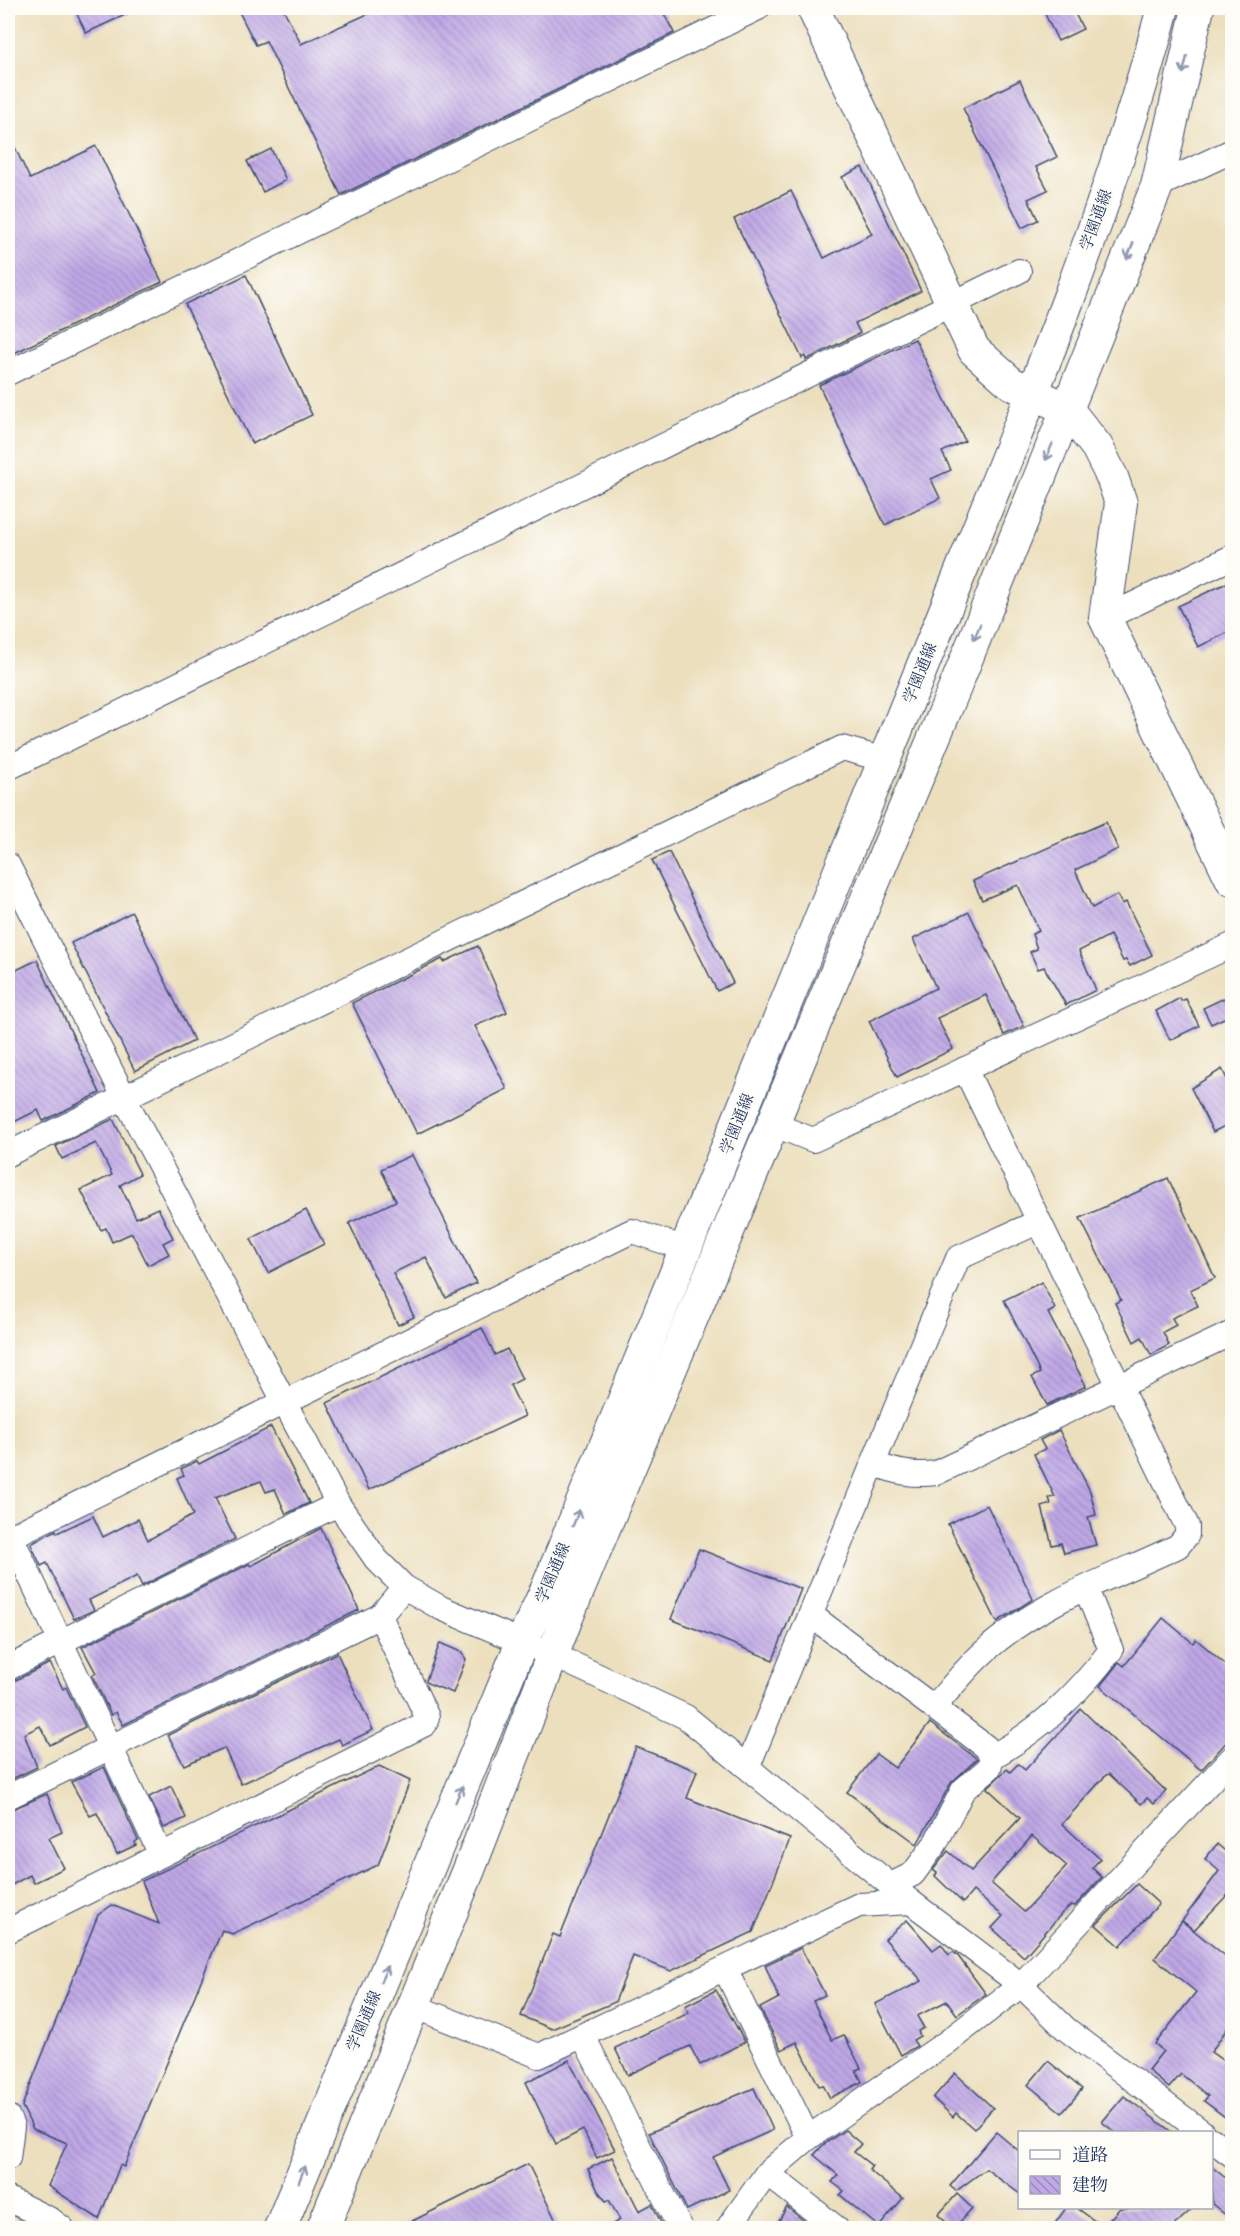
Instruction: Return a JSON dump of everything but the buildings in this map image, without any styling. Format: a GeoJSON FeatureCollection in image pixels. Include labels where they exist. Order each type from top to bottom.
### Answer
{"type":"FeatureCollection","features":[{"type":"Feature","properties":{"kind":"street"},"geometry":{"type":"LineString","coordinates":[[8,373],[758,8]]}},
{"type":"Feature","properties":{"kind":"street"},"geometry":{"type":"LineString","coordinates":[[813,8],[974,350],[1011,383],[1067,409],[1097,447],[1121,503],[1105,618],[1233,880]]}},
{"type":"Feature","properties":{"kind":"street","name":"学園通線"},"geometry":{"type":"LineString","coordinates":[[280,2229],[522,1642],[548,1586],[1033,393],[1109,182],[1146,71],[1163,8]]}},
{"type":"Feature","properties":{"kind":"street","name":"学園通線"},"geometry":{"type":"LineString","coordinates":[[323,2229],[553,1655],[956,685],[1157,186],[1198,8]]}},
{"type":"Feature","properties":{"kind":"street"},"geometry":{"type":"LineString","coordinates":[[1157,186],[1233,151]]}},
{"type":"Feature","properties":{"kind":"street"},"geometry":{"type":"LineString","coordinates":[[8,768],[1019,271]]}},
{"type":"Feature","properties":{"kind":"street"},"geometry":{"type":"LineString","coordinates":[[1105,618],[1233,557]]}},
{"type":"Feature","properties":{"kind":"street"},"geometry":{"type":"LineString","coordinates":[[8,1154],[842,748],[885,760]]}},
{"type":"Feature","properties":{"kind":"street"},"geometry":{"type":"LineString","coordinates":[[8,865],[125,1099],[339,1504],[376,1559],[404,1587],[441,1608],[553,1655],[686,1716],[911,1902],[1021,1985],[1066,2029],[1199,2131]]}},
{"type":"Feature","properties":{"kind":"street"},"geometry":{"type":"LineString","coordinates":[[772,1124],[813,1140],[1233,945]]}},
{"type":"Feature","properties":{"kind":"street"},"geometry":{"type":"LineString","coordinates":[[934,1707],[984,1652],[1046,1608],[1178,1546],[1187,1535],[1186,1526],[965,1069]]}},
{"type":"Feature","properties":{"kind":"street"},"geometry":{"type":"LineString","coordinates":[[748,1766],[958,1258],[1038,1222]]}},
{"type":"Feature","properties":{"kind":"street"},"geometry":{"type":"LineString","coordinates":[[161,1855],[9,1537],[632,1231],[686,1249]]}},
{"type":"Feature","properties":{"kind":"street"},"geometry":{"type":"LineString","coordinates":[[874,1464],[898,1473],[915,1475],[936,1473],[1233,1333]]}},
{"type":"Feature","properties":{"kind":"street"},"geometry":{"type":"LineString","coordinates":[[8,1668],[339,1504]]}},
{"type":"Feature","properties":{"kind":"street"},"geometry":{"type":"LineString","coordinates":[[8,1797],[380,1616],[404,1587]]}},
{"type":"Feature","properties":{"kind":"street"},"geometry":{"type":"LineString","coordinates":[[891,1885],[913,1874],[935,1844],[963,1790],[989,1768],[992,1756],[1027,1737],[1061,1707],[1111,1650],[1086,1589]]}},
{"type":"Feature","properties":{"kind":"street"},"geometry":{"type":"LineString","coordinates":[[811,1615],[934,1707],[986,1748],[992,1756]]}},
{"type":"Feature","properties":{"kind":"street"},"geometry":{"type":"LineString","coordinates":[[8,1931],[425,1724],[427,1717],[380,1616]]}},
{"type":"Feature","properties":{"kind":"street"},"geometry":{"type":"LineString","coordinates":[[728,2229],[767,2173],[808,2138],[946,2043],[1021,1985],[1233,1758]]}},
{"type":"Feature","properties":{"kind":"street"},"geometry":{"type":"LineString","coordinates":[[413,2006],[539,2056],[859,1905],[911,1902]]}},
{"type":"Feature","properties":{"kind":"street"},"geometry":{"type":"LineString","coordinates":[[724,1969],[808,2138]]}},
{"type":"Feature","properties":{"kind":"street"},"geometry":{"type":"LineString","coordinates":[[583,2036],[680,2229]]}},
{"type":"Feature","properties":{"kind":"street"},"geometry":{"type":"LineString","coordinates":[[8,2117],[12,2127],[8,2158]]}},
{"type":"Feature","properties":{"kind":"street"},"geometry":{"type":"LineString","coordinates":[[1213,2141],[1233,2155]]}},
{"type":"Feature","properties":{"kind":"street"},"geometry":{"type":"LineString","coordinates":[[767,2173],[836,2229]]}},
{"type":"Feature","properties":{"kind":"street"},"geometry":{"type":"LineString","coordinates":[[8,2199],[51,2220],[62,2229]]}}]}
